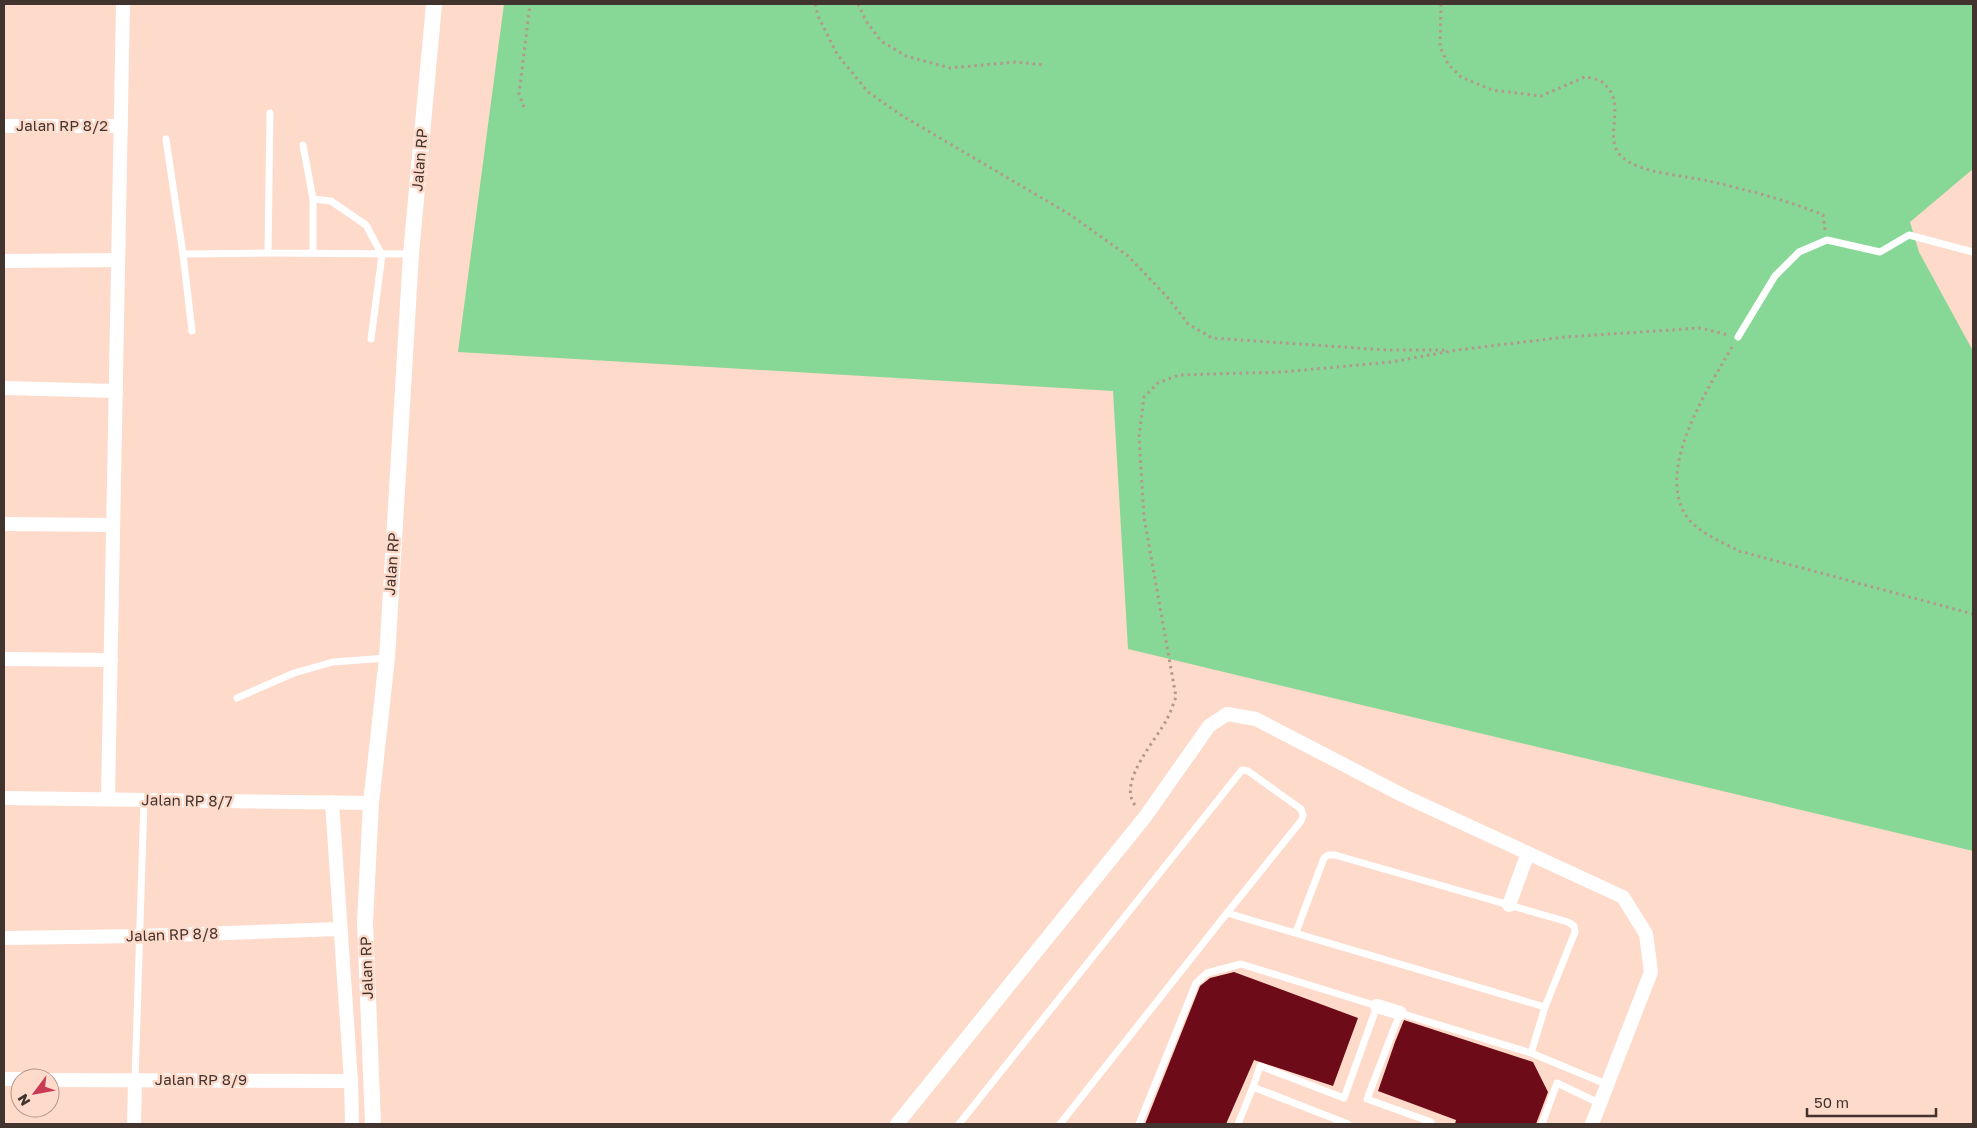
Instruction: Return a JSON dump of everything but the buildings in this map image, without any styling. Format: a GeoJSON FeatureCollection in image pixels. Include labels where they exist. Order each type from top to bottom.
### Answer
{"type":"FeatureCollection","features":[{"type":"Feature","properties":{"kind":"street"},"geometry":{"type":"LineString","coordinates":[[108,799],[123,4]]}},
{"type":"Feature","properties":{"kind":"street","name":"Jalan RP"},"geometry":{"type":"LineString","coordinates":[[373,1124],[365,922],[371,803],[386,658],[412,254],[434,4]]}},
{"type":"Feature","properties":{"kind":"street","name":"Jalan RP 8/2"},"geometry":{"type":"LineString","coordinates":[[4,126],[121,126]]}},
{"type":"Feature","properties":{"kind":"street"},"geometry":{"type":"LineString","coordinates":[[4,261],[118,260]]}},
{"type":"Feature","properties":{"kind":"street"},"geometry":{"type":"LineString","coordinates":[[4,388],[116,391]]}},
{"type":"Feature","properties":{"kind":"street"},"geometry":{"type":"LineString","coordinates":[[4,524],[113,525]]}},
{"type":"Feature","properties":{"kind":"street"},"geometry":{"type":"LineString","coordinates":[[4,659],[111,660]]}},
{"type":"Feature","properties":{"kind":"street"},"geometry":{"type":"LineString","coordinates":[[897,1124],[1145,817],[1209,726],[1227,714],[1256,719],[1404,796],[1623,897],[1646,934],[1651,972],[1592,1124]]}},
{"type":"Feature","properties":{"kind":"street","name":"Jalan RP 8/7"},"geometry":{"type":"LineString","coordinates":[[4,798],[371,803]]}},
{"type":"Feature","properties":{"kind":"street"},"geometry":{"type":"LineString","coordinates":[[332,802],[351,1081],[352,1124]]}},
{"type":"Feature","properties":{"kind":"street"},"geometry":{"type":"LineString","coordinates":[[1509,905],[1528,853]]}},
{"type":"Feature","properties":{"kind":"street","name":"Jalan RP 8/8"},"geometry":{"type":"LineString","coordinates":[[4,938],[140,936],[340,929]]}},
{"type":"Feature","properties":{"kind":"street"},"geometry":{"type":"LineString","coordinates":[[1377,1006],[1400,1013]]}},
{"type":"Feature","properties":{"kind":"street","name":"Jalan RP 8/9"},"geometry":{"type":"LineString","coordinates":[[60,1080],[351,1081]]}},
{"type":"Feature","properties":{"kind":"street"},"geometry":{"type":"LineString","coordinates":[[134,1124],[135,1080]]}},
{"type":"Feature","properties":{"kind":"lane"},"geometry":{"type":"LineString","coordinates":[[268,253],[270,113]]}},
{"type":"Feature","properties":{"kind":"lane"},"geometry":{"type":"LineString","coordinates":[[166,139],[192,331]]}},
{"type":"Feature","properties":{"kind":"lane"},"geometry":{"type":"LineString","coordinates":[[304,145],[313,199],[312,253]]}},
{"type":"Feature","properties":{"kind":"lane"},"geometry":{"type":"LineString","coordinates":[[313,199],[331,201],[366,225],[382,255],[371,339]]}},
{"type":"Feature","properties":{"kind":"lane"},"geometry":{"type":"LineString","coordinates":[[1738,337],[1775,276],[1799,252],[1827,240],[1880,252],[1909,235],[1973,252]]}},
{"type":"Feature","properties":{"kind":"lane"},"geometry":{"type":"LineString","coordinates":[[183,254],[412,254]]}},
{"type":"Feature","properties":{"kind":"lane"},"geometry":{"type":"LineString","coordinates":[[237,698],[294,673],[332,662],[386,658]]}},
{"type":"Feature","properties":{"kind":"lane"},"geometry":{"type":"LineString","coordinates":[[959,1124],[1242,770],[1248,771],[1300,809],[1301,820],[1060,1124]]}},
{"type":"Feature","properties":{"kind":"lane"},"geometry":{"type":"LineString","coordinates":[[135,1080],[144,800]]}},
{"type":"Feature","properties":{"kind":"lane"},"geometry":{"type":"LineString","coordinates":[[1296,932],[1324,858],[1328,855],[1335,855],[1568,922],[1574,926],[1575,932],[1545,1007],[1531,1053]]}},
{"type":"Feature","properties":{"kind":"lane"},"geometry":{"type":"LineString","coordinates":[[1227,913],[1545,1007]]}},
{"type":"Feature","properties":{"kind":"lane"},"geometry":{"type":"LineString","coordinates":[[1139,1124],[1196,983],[1206,973],[1240,964],[1377,1006],[1344,1098],[1260,1066],[1238,1124]]}},
{"type":"Feature","properties":{"kind":"lane"},"geometry":{"type":"LineString","coordinates":[[1430,1124],[1431,1122],[1367,1098],[1400,1013],[1531,1053],[1606,1084]]}},
{"type":"Feature","properties":{"kind":"lane"},"geometry":{"type":"LineString","coordinates":[[1542,1124],[1557,1083],[1599,1103]]}},
{"type":"Feature","properties":{"kind":"lane"},"geometry":{"type":"LineString","coordinates":[[1253,1087],[1348,1124]]}},
{"type":"Feature","properties":{"kind":"path"},"geometry":{"type":"LineString","coordinates":[[524,107],[519,94],[530,4]]}},
{"type":"Feature","properties":{"kind":"path"},"geometry":{"type":"LineString","coordinates":[[815,4],[818,16],[837,54],[868,92],[901,115],[1069,214],[1128,256],[1169,299],[1188,324],[1212,338],[1386,350],[1457,350]]}},
{"type":"Feature","properties":{"kind":"path"},"geometry":{"type":"LineString","coordinates":[[858,4],[866,21],[881,41],[906,56],[950,68],[1016,62],[1045,65]]}},
{"type":"Feature","properties":{"kind":"path"},"geometry":{"type":"LineString","coordinates":[[1441,4],[1440,47],[1448,64],[1461,77],[1492,90],[1541,96],[1585,77],[1602,82],[1614,95],[1616,109],[1614,144],[1621,157],[1642,168],[1710,182],[1802,206],[1823,215],[1827,240]]}},
{"type":"Feature","properties":{"kind":"path"},"geometry":{"type":"LineString","coordinates":[[1145,817],[1132,801],[1131,783],[1140,762],[1168,718],[1176,697],[1144,517],[1139,437],[1144,397],[1158,383],[1179,375],[1282,372],[1391,362],[1457,350],[1565,338],[1701,328],[1738,337],[1698,405],[1686,435],[1679,464],[1677,490],[1686,515],[1705,534],[1739,551],[1973,614]]}},
{"type":"Feature","properties":{"kind":"green space"},"geometry":{"type":"Polygon","coordinates":[[[504,4],[1973,4],[1973,169],[1910,222],[1919,252],[1973,351],[1973,851],[1128,649],[1113,391],[458,352],[504,4]]]}}]}
